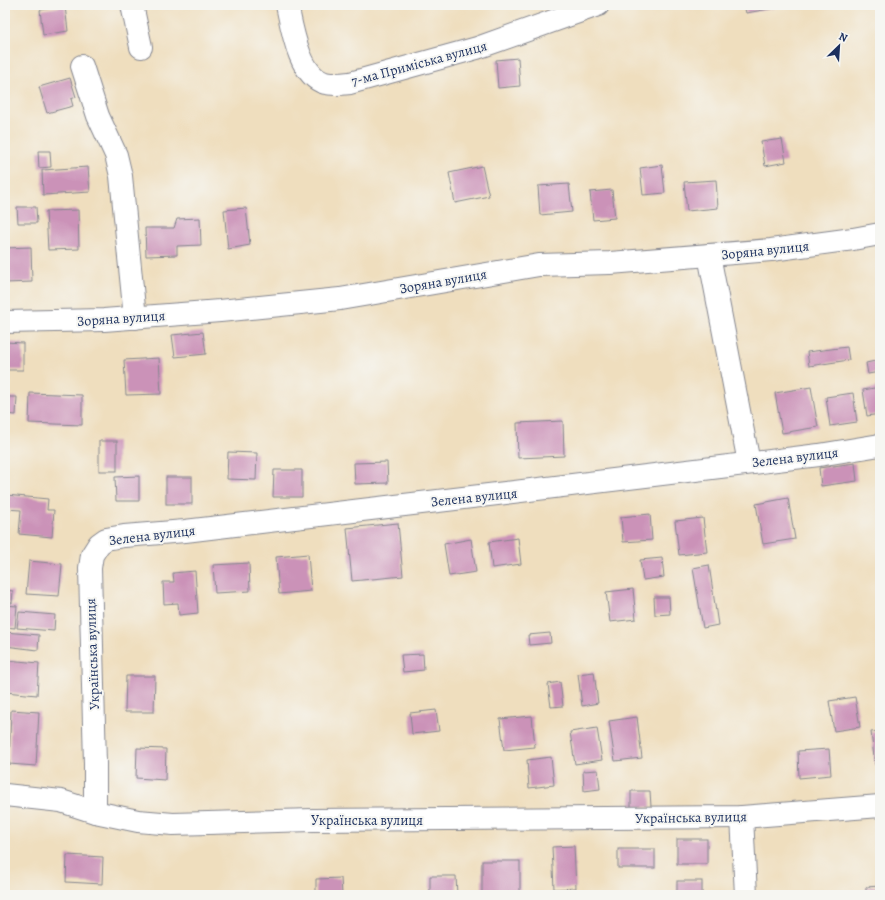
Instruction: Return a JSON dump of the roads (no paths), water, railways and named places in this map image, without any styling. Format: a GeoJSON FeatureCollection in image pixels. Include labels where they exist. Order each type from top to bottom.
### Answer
{"type":"FeatureCollection","features":[{"type":"Feature","properties":{"kind":"street"},"geometry":{"type":"LineString","coordinates":[[132,5],[141,47]]}},
{"type":"Feature","properties":{"kind":"street","name":"7-ма Приміська вулиця"},"geometry":{"type":"LineString","coordinates":[[287,5],[300,54],[306,68],[317,80],[333,84],[350,83],[470,50],[598,5]]}},
{"type":"Feature","properties":{"kind":"street"},"geometry":{"type":"LineString","coordinates":[[82,66],[98,116],[116,155],[121,176],[126,212],[135,318]]}},
{"type":"Feature","properties":{"kind":"street","name":"Зоряна вулиця"},"geometry":{"type":"LineString","coordinates":[[5,322],[81,321],[220,312],[340,299],[539,265],[610,263],[709,255],[834,242],[880,234]]}},
{"type":"Feature","properties":{"kind":"street"},"geometry":{"type":"LineString","coordinates":[[709,255],[749,464]]}},
{"type":"Feature","properties":{"kind":"street","name":"Зелена вулиця"},"geometry":{"type":"LineString","coordinates":[[90,573],[91,559],[96,546],[102,541],[112,537],[193,530],[749,464],[880,445]]}},
{"type":"Feature","properties":{"kind":"street","name":"Українська вулиця"},"geometry":{"type":"LineString","coordinates":[[90,573],[95,764],[94,812],[138,821],[173,824],[321,820],[742,817],[880,806]]}},
{"type":"Feature","properties":{"kind":"street"},"geometry":{"type":"LineString","coordinates":[[5,795],[61,801],[94,812]]}},
{"type":"Feature","properties":{"kind":"street"},"geometry":{"type":"LineString","coordinates":[[742,817],[746,895]]}}]}
